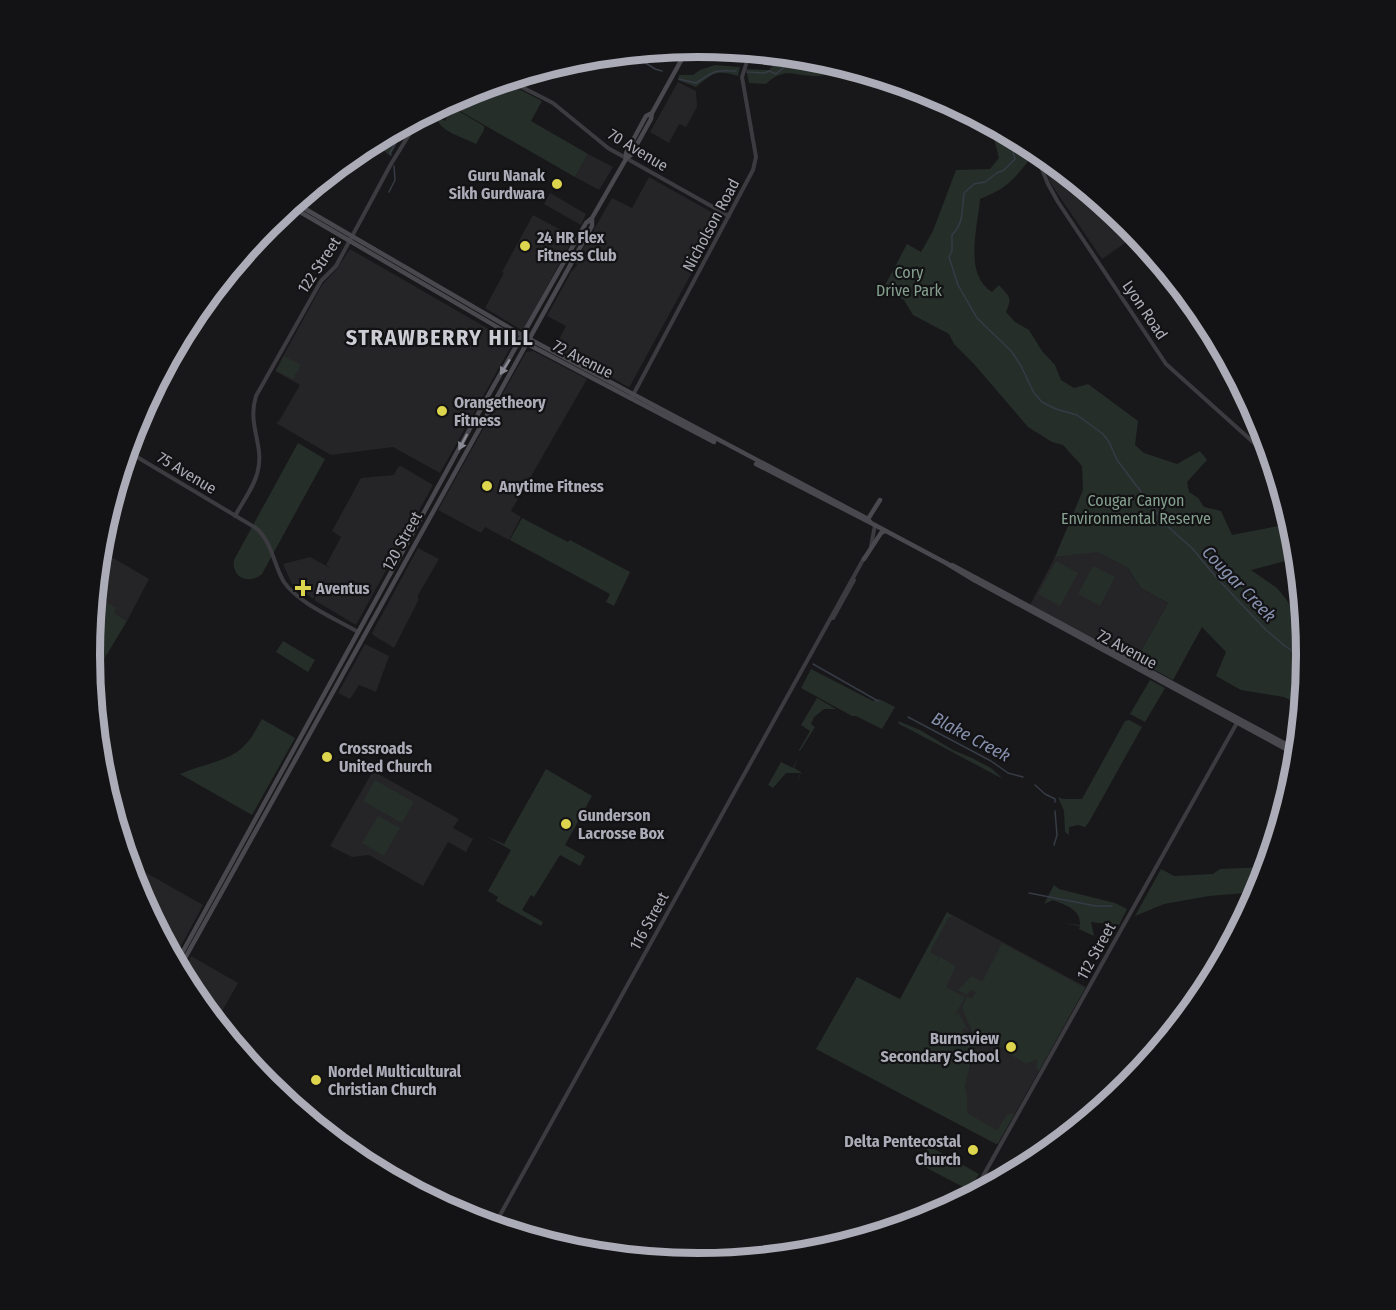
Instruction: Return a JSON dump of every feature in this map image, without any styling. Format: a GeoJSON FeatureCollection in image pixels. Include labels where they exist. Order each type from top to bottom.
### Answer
{"type":"FeatureCollection","features":[{"type":"Feature","properties":{"kind":"main road","name":"120 Street"},"geometry":{"type":"LineString","coordinates":[[218,894],[227,873],[411,535],[586,223],[592,218],[626,158],[626,153],[646,116],[652,113],[683,57]]}},
{"type":"Feature","properties":{"kind":"main road","name":"72 Avenue"},"geometry":{"type":"LineString","coordinates":[[302,207],[351,239]]}},
{"type":"Feature","properties":{"kind":"main road","name":"72 Avenue"},"geometry":{"type":"LineString","coordinates":[[298,210],[522,338],[591,372],[946,563],[957,566],[1289,746]]}},
{"type":"Feature","properties":{"kind":"main road","name":"120 Street"},"geometry":{"type":"LineString","coordinates":[[181,956],[251,838],[406,560],[592,226],[592,218]]}},
{"type":"Feature","properties":{"kind":"main road","name":"72 Avenue"},"geometry":{"type":"LineString","coordinates":[[528,341],[566,365],[632,396]]}},
{"type":"Feature","properties":{"kind":"main road"},"geometry":{"type":"LineString","coordinates":[[566,365],[570,364],[591,372]]}},
{"type":"Feature","properties":{"kind":"main road"},"geometry":{"type":"LineString","coordinates":[[871,522],[880,500]]}},
{"type":"Feature","properties":{"kind":"main road"},"geometry":{"type":"LineString","coordinates":[[864,560],[885,531]]}},
{"type":"Feature","properties":{"kind":"main road"},"geometry":{"type":"LineString","coordinates":[[406,560],[414,540],[411,535]]}},
{"type":"Feature","properties":{"kind":"main road"},"geometry":{"type":"LineString","coordinates":[[392,584],[401,562],[399,558]]}},
{"type":"Feature","properties":{"kind":"main road","name":"72 Avenue"},"geometry":{"type":"LineString","coordinates":[[1238,720],[1288,750]]}},
{"type":"Feature","properties":{"kind":"main road"},"geometry":{"type":"LineString","coordinates":[[251,838],[255,822]]}},
{"type":"Feature","properties":{"kind":"main road"},"geometry":{"type":"LineString","coordinates":[[184,960],[218,894]]}},
{"type":"Feature","properties":{"kind":"street","name":"Nicholson Road"},"geometry":{"type":"LineString","coordinates":[[632,396],[747,184],[756,158],[742,77],[748,59]]}},
{"type":"Feature","properties":{"kind":"street","name":"70 Avenue"},"geometry":{"type":"LineString","coordinates":[[518,85],[553,103],[608,148],[729,216]]}},
{"type":"Feature","properties":{"kind":"street","name":"122 Street"},"geometry":{"type":"LineString","coordinates":[[235,516],[259,468],[259,451],[252,407],[256,396],[321,281],[336,266],[412,130]]}},
{"type":"Feature","properties":{"kind":"street","name":"Lyon Road"},"geometry":{"type":"LineString","coordinates":[[1042,167],[1058,202],[1166,364],[1258,446]]}},
{"type":"Feature","properties":{"kind":"street","name":"75 Avenue"},"geometry":{"type":"LineString","coordinates":[[135,456],[256,528],[265,538],[288,588],[300,598],[358,632]]}},
{"type":"Feature","properties":{"kind":"street","name":"116 Street"},"geometry":{"type":"LineString","coordinates":[[498,1218],[825,629],[844,600],[872,542],[871,522]]}},
{"type":"Feature","properties":{"kind":"street","name":"112 Street"},"geometry":{"type":"LineString","coordinates":[[981,1181],[1238,720]]}},
{"type":"Feature","properties":{"kind":"shaded area"},"geometry":{"type":"Polygon","coordinates":[[[678,82],[696,91],[697,107],[686,127],[679,124],[669,143],[650,132],[678,82]]]}},
{"type":"Feature","properties":{"kind":"shaded area"},"geometry":{"type":"Polygon","coordinates":[[[588,154],[613,167],[599,190],[575,177],[588,154]]]}},
{"type":"Feature","properties":{"kind":"shaded area"},"geometry":{"type":"Polygon","coordinates":[[[1045,169],[1092,205],[1129,241],[1102,259],[1051,184],[1045,169]]]}},
{"type":"Feature","properties":{"kind":"shaded area"},"geometry":{"type":"Polygon","coordinates":[[[649,177],[720,217],[720,221],[628,387],[576,356],[572,357],[555,348],[566,326],[547,316],[612,198],[632,208],[649,177]]]}},
{"type":"Feature","properties":{"kind":"shaded area"},"geometry":{"type":"Polygon","coordinates":[[[550,193],[586,214],[581,225],[544,204],[550,193]]]}},
{"type":"Feature","properties":{"kind":"shaded area"},"geometry":{"type":"Polygon","coordinates":[[[533,215],[574,237],[524,329],[520,329],[485,308],[533,215]]]}},
{"type":"Feature","properties":{"kind":"shaded area"},"geometry":{"type":"Polygon","coordinates":[[[350,249],[513,343],[440,473],[393,447],[331,455],[276,423],[300,385],[275,371],[322,285],[336,270],[350,249]]]}},
{"type":"Feature","properties":{"kind":"shaded area"},"geometry":{"type":"Polygon","coordinates":[[[533,351],[587,379],[511,511],[521,517],[509,540],[485,527],[481,533],[438,510],[526,352],[533,351]]]}},
{"type":"Feature","properties":{"kind":"shaded area"},"geometry":{"type":"Polygon","coordinates":[[[401,466],[433,485],[356,625],[314,600],[328,574],[313,599],[292,584],[283,564],[310,557],[332,569],[326,565],[341,537],[332,531],[361,478],[394,475],[401,466]]]}},
{"type":"Feature","properties":{"kind":"shaded area"},"geometry":{"type":"Polygon","coordinates":[[[418,548],[439,559],[418,595],[418,601],[394,648],[372,633],[418,548]]]}},
{"type":"Feature","properties":{"kind":"shaded area"},"geometry":{"type":"Polygon","coordinates":[[[1098,551],[1128,568],[1141,588],[1168,603],[1136,660],[1030,605],[1055,557],[1098,551]]]}},
{"type":"Feature","properties":{"kind":"shaded area"},"geometry":{"type":"Polygon","coordinates":[[[108,555],[149,579],[127,621],[102,606],[108,555]]]}},
{"type":"Feature","properties":{"kind":"shaded area"},"geometry":{"type":"Polygon","coordinates":[[[365,644],[389,656],[376,692],[359,685],[350,699],[338,693],[365,644]]]}},
{"type":"Feature","properties":{"kind":"shaded area"},"geometry":{"type":"Polygon","coordinates":[[[373,771],[459,819],[453,828],[473,839],[466,852],[448,842],[423,886],[369,855],[352,857],[330,846],[373,771]]]}},
{"type":"Feature","properties":{"kind":"shaded area"},"geometry":{"type":"Polygon","coordinates":[[[143,871],[203,905],[178,951],[162,919],[142,873],[143,871]]]}},
{"type":"Feature","properties":{"kind":"shaded area"},"geometry":{"type":"Polygon","coordinates":[[[947,912],[1086,987],[998,1144],[960,1124],[900,999],[947,912]]]}},
{"type":"Feature","properties":{"kind":"shaded area"},"geometry":{"type":"Polygon","coordinates":[[[191,956],[238,983],[220,1014],[201,987],[187,964],[191,956]]]}},
{"type":"Feature","properties":{"kind":"green space"},"geometry":{"type":"Polygon","coordinates":[[[779,62],[837,73],[816,76],[790,73],[779,75],[766,84],[749,83],[746,69],[769,70],[779,62]]]}},
{"type":"Feature","properties":{"kind":"green space"},"geometry":{"type":"Polygon","coordinates":[[[715,65],[740,67],[738,76],[725,73],[715,74],[696,87],[678,80],[679,75],[693,75],[715,65]]]}},
{"type":"Feature","properties":{"kind":"green space"},"geometry":{"type":"Polygon","coordinates":[[[514,86],[542,101],[531,121],[588,154],[575,177],[456,109],[514,86]]]}},
{"type":"Feature","properties":{"kind":"green space"},"geometry":{"type":"Polygon","coordinates":[[[455,109],[484,126],[484,130],[476,144],[447,130],[437,118],[445,121],[450,112],[455,109]]]}},
{"type":"Feature","properties":{"kind":"green space","name":"Cougar Canyon Environmental Reserve"},"geometry":{"type":"Polygon","coordinates":[[[989,133],[1028,157],[1029,160],[1008,184],[980,199],[974,249],[978,274],[983,284],[992,292],[999,285],[1009,300],[1006,312],[1015,322],[1029,330],[1042,351],[1055,365],[1061,380],[1074,388],[1088,384],[1138,421],[1135,445],[1144,453],[1177,464],[1200,451],[1207,460],[1187,482],[1189,492],[1198,498],[1204,507],[1221,511],[1232,535],[1278,526],[1279,529],[1283,528],[1288,560],[1251,570],[1277,588],[1295,614],[1294,702],[1284,697],[1241,690],[1216,676],[1226,652],[1202,627],[1173,680],[1136,660],[1168,603],[1141,588],[1128,568],[1098,552],[1055,557],[1083,490],[1082,466],[1063,445],[1052,442],[1028,427],[954,344],[949,334],[913,315],[904,300],[882,291],[907,244],[921,252],[933,231],[956,170],[990,169],[999,158],[995,142],[989,133]]]}},
{"type":"Feature","properties":{"kind":"green space"},"geometry":{"type":"Polygon","coordinates":[[[401,136],[390,156],[381,148],[401,136]]]}},
{"type":"Feature","properties":{"kind":"green space"},"geometry":{"type":"Polygon","coordinates":[[[183,351],[185,352],[174,368],[183,351]]]}},
{"type":"Feature","properties":{"kind":"green space"},"geometry":{"type":"Polygon","coordinates":[[[284,356],[301,365],[293,379],[276,371],[284,356]]]}},
{"type":"Feature","properties":{"kind":"green space"},"geometry":{"type":"Polygon","coordinates":[[[298,443],[325,459],[262,574],[252,579],[242,578],[235,571],[234,560],[298,443]]]}},
{"type":"Feature","properties":{"kind":"green space"},"geometry":{"type":"Polygon","coordinates":[[[522,518],[630,572],[614,606],[606,602],[610,594],[510,540],[522,518]]]}},
{"type":"Feature","properties":{"kind":"green space"},"geometry":{"type":"Polygon","coordinates":[[[1056,561],[1078,573],[1060,606],[1038,594],[1056,561]]]}},
{"type":"Feature","properties":{"kind":"green space"},"geometry":{"type":"Polygon","coordinates":[[[1093,566],[1115,577],[1100,606],[1078,594],[1093,566]]]}},
{"type":"Feature","properties":{"kind":"green space"},"geometry":{"type":"Polygon","coordinates":[[[106,602],[116,608],[114,613],[127,621],[100,665],[102,606],[106,602]]]}},
{"type":"Feature","properties":{"kind":"green space"},"geometry":{"type":"Polygon","coordinates":[[[283,641],[315,660],[308,672],[276,652],[283,641]]]}},
{"type":"Feature","properties":{"kind":"green space"},"geometry":{"type":"Polygon","coordinates":[[[811,669],[873,701],[879,699],[895,707],[882,729],[852,716],[801,688],[811,669]]]}},
{"type":"Feature","properties":{"kind":"green space"},"geometry":{"type":"Polygon","coordinates":[[[1150,680],[1165,688],[1145,722],[1130,714],[1150,680]]]}},
{"type":"Feature","properties":{"kind":"green space"},"geometry":{"type":"Polygon","coordinates":[[[817,698],[836,709],[824,709],[814,717],[811,724],[815,727],[800,751],[810,731],[801,725],[817,698]]]}},
{"type":"Feature","properties":{"kind":"green space"},"geometry":{"type":"Polygon","coordinates":[[[262,719],[295,738],[252,815],[180,774],[229,757],[243,747],[262,719]]]}},
{"type":"Feature","properties":{"kind":"green space"},"geometry":{"type":"Polygon","coordinates":[[[1129,720],[1142,727],[1089,822],[1085,827],[1078,825],[1069,827],[1069,835],[1065,832],[1064,811],[1058,797],[1082,799],[1125,721],[1129,720]]]}},
{"type":"Feature","properties":{"kind":"green space"},"geometry":{"type":"Polygon","coordinates":[[[898,721],[920,730],[953,750],[991,768],[1003,779],[899,724],[898,721]]]}},
{"type":"Feature","properties":{"kind":"green space"},"geometry":{"type":"Polygon","coordinates":[[[799,756],[794,768],[801,772],[796,786],[800,773],[786,773],[773,788],[768,785],[781,762],[793,768],[799,756]]]}},
{"type":"Feature","properties":{"kind":"green space"},"geometry":{"type":"Polygon","coordinates":[[[546,769],[592,796],[565,845],[585,856],[580,866],[560,855],[534,897],[531,895],[522,910],[543,922],[541,926],[496,901],[498,897],[488,891],[511,850],[486,836],[504,844],[546,769]]]}},
{"type":"Feature","properties":{"kind":"green space"},"geometry":{"type":"Polygon","coordinates":[[[375,780],[414,802],[402,823],[363,801],[375,780]]]}},
{"type":"Feature","properties":{"kind":"green space"},"geometry":{"type":"Polygon","coordinates":[[[378,816],[400,828],[384,856],[362,843],[378,816]]]}},
{"type":"Feature","properties":{"kind":"green space"},"geometry":{"type":"Polygon","coordinates":[[[1256,867],[1246,893],[1209,896],[1164,904],[1135,916],[1161,869],[1174,876],[1213,874],[1220,869],[1256,867]]]}},
{"type":"Feature","properties":{"kind":"green space"},"geometry":{"type":"Polygon","coordinates":[[[1054,885],[1059,889],[1115,903],[1127,909],[1119,925],[1091,922],[1094,936],[1079,929],[1080,926],[1062,923],[1080,925],[1078,915],[1071,908],[1053,900],[1044,904],[1054,885]]]}},
{"type":"Feature","properties":{"kind":"green space"},"geometry":{"type":"Polygon","coordinates":[[[947,912],[953,917],[949,917],[930,952],[939,957],[935,965],[940,957],[956,966],[946,987],[965,997],[955,1015],[959,1013],[969,1032],[964,1028],[962,1031],[969,1035],[970,1032],[978,1040],[969,1057],[965,1086],[967,1113],[997,1130],[1007,1115],[1012,1113],[1014,1115],[996,1144],[816,1049],[857,977],[900,999],[947,912]]]}},
{"type":"Feature","properties":{"kind":"green space"},"geometry":{"type":"Polygon","coordinates":[[[1002,943],[1085,988],[1039,1071],[1037,1059],[1026,1064],[1005,1051],[1010,1041],[1004,1049],[972,1031],[962,1008],[967,996],[972,999],[976,992],[972,990],[966,995],[958,990],[972,976],[982,982],[1002,943]]]}},
{"type":"Feature","properties":{"kind":"green space"},"geometry":{"type":"Polygon","coordinates":[[[929,1146],[979,1174],[971,1186],[966,1189],[919,1164],[929,1146]]]}},
{"type":"Feature","properties":{"kind":"waterway","name":"Cougar Creek"},"geometry":{"type":"LineString","coordinates":[[641,60],[662,71]]}},
{"type":"Feature","properties":{"kind":"waterway","name":"Cougar Creek"},"geometry":{"type":"LineString","coordinates":[[747,72],[765,73],[769,71],[776,74],[785,66],[791,64]]}},
{"type":"Feature","properties":{"kind":"waterway","name":"Cougar Creek"},"geometry":{"type":"LineString","coordinates":[[679,79],[696,83],[714,72],[736,71]]}},
{"type":"Feature","properties":{"kind":"waterway","name":"Cougar Creek"},"geometry":{"type":"LineString","coordinates":[[391,155],[400,137]]}},
{"type":"Feature","properties":{"kind":"waterway","name":"Cougar Creek"},"geometry":{"type":"LineString","coordinates":[[1012,146],[1015,159],[1004,170],[985,182],[974,184],[964,193],[961,221],[952,235],[952,251],[949,257],[958,285],[977,318],[1012,352],[1034,393],[1042,402],[1077,415],[1103,434],[1117,460],[1167,526],[1192,548],[1266,630],[1296,653]]}},
{"type":"Feature","properties":{"kind":"waterway","name":"Cougar Creek"},"geometry":{"type":"LineString","coordinates":[[389,192],[395,180],[394,166]]}},
{"type":"Feature","properties":{"kind":"waterway","name":"Blake Creek"},"geometry":{"type":"LineString","coordinates":[[813,664],[878,701]]}},
{"type":"Feature","properties":{"kind":"waterway","name":"Blake Creek"},"geometry":{"type":"LineString","coordinates":[[908,717],[991,761],[1008,773],[1023,777]]}},
{"type":"Feature","properties":{"kind":"waterway","name":"Blake Creek"},"geometry":{"type":"LineString","coordinates":[[1035,785],[1055,799],[1055,802]]}},
{"type":"Feature","properties":{"kind":"waterway","name":"Blake Creek"},"geometry":{"type":"LineString","coordinates":[[1054,845],[1057,835],[1055,811]]}},
{"type":"Feature","properties":{"kind":"waterway","name":"Blake Creek"},"geometry":{"type":"LineString","coordinates":[[1029,893],[1096,906],[1112,906]]}},
{"type":"Feature","properties":{"kind":"place","name":"Guru Nanak Sikh Gurdwara"},"geometry":{"type":"Point","coordinates":[557,184]}},
{"type":"Feature","properties":{"kind":"place","name":"24 HR Flex Fitness Club"},"geometry":{"type":"Point","coordinates":[525,246]}},
{"type":"Feature","properties":{"kind":"place","name":"Orangetheory Fitness"},"geometry":{"type":"Point","coordinates":[442,411]}},
{"type":"Feature","properties":{"kind":"place","name":"Anytime Fitness"},"geometry":{"type":"Point","coordinates":[487,486]}},
{"type":"Feature","properties":{"kind":"place","name":"Aventus"},"geometry":{"type":"Point","coordinates":[303,588]}},
{"type":"Feature","properties":{"kind":"place","name":"Crossroads United Church"},"geometry":{"type":"Point","coordinates":[327,757]}},
{"type":"Feature","properties":{"kind":"place","name":"Gunderson Lacrosse Box"},"geometry":{"type":"Point","coordinates":[566,824]}},
{"type":"Feature","properties":{"kind":"place","name":"Burnsview Secondary School"},"geometry":{"type":"Point","coordinates":[1011,1047]}},
{"type":"Feature","properties":{"kind":"place","name":"Nordel Multicultural Christian Church"},"geometry":{"type":"Point","coordinates":[316,1080]}},
{"type":"Feature","properties":{"kind":"place","name":"Delta Pentecostal Church"},"geometry":{"type":"Point","coordinates":[973,1150]}},
{"type":"Feature","properties":{"kind":"district","name":"STRAWBERRY HILL"},"geometry":{"type":"Point","coordinates":[440,337]}},
{"type":"Feature","properties":{"kind":"park label","name":"Cory Drive Park"},"geometry":{"type":"Point","coordinates":[909,281]}}]}
